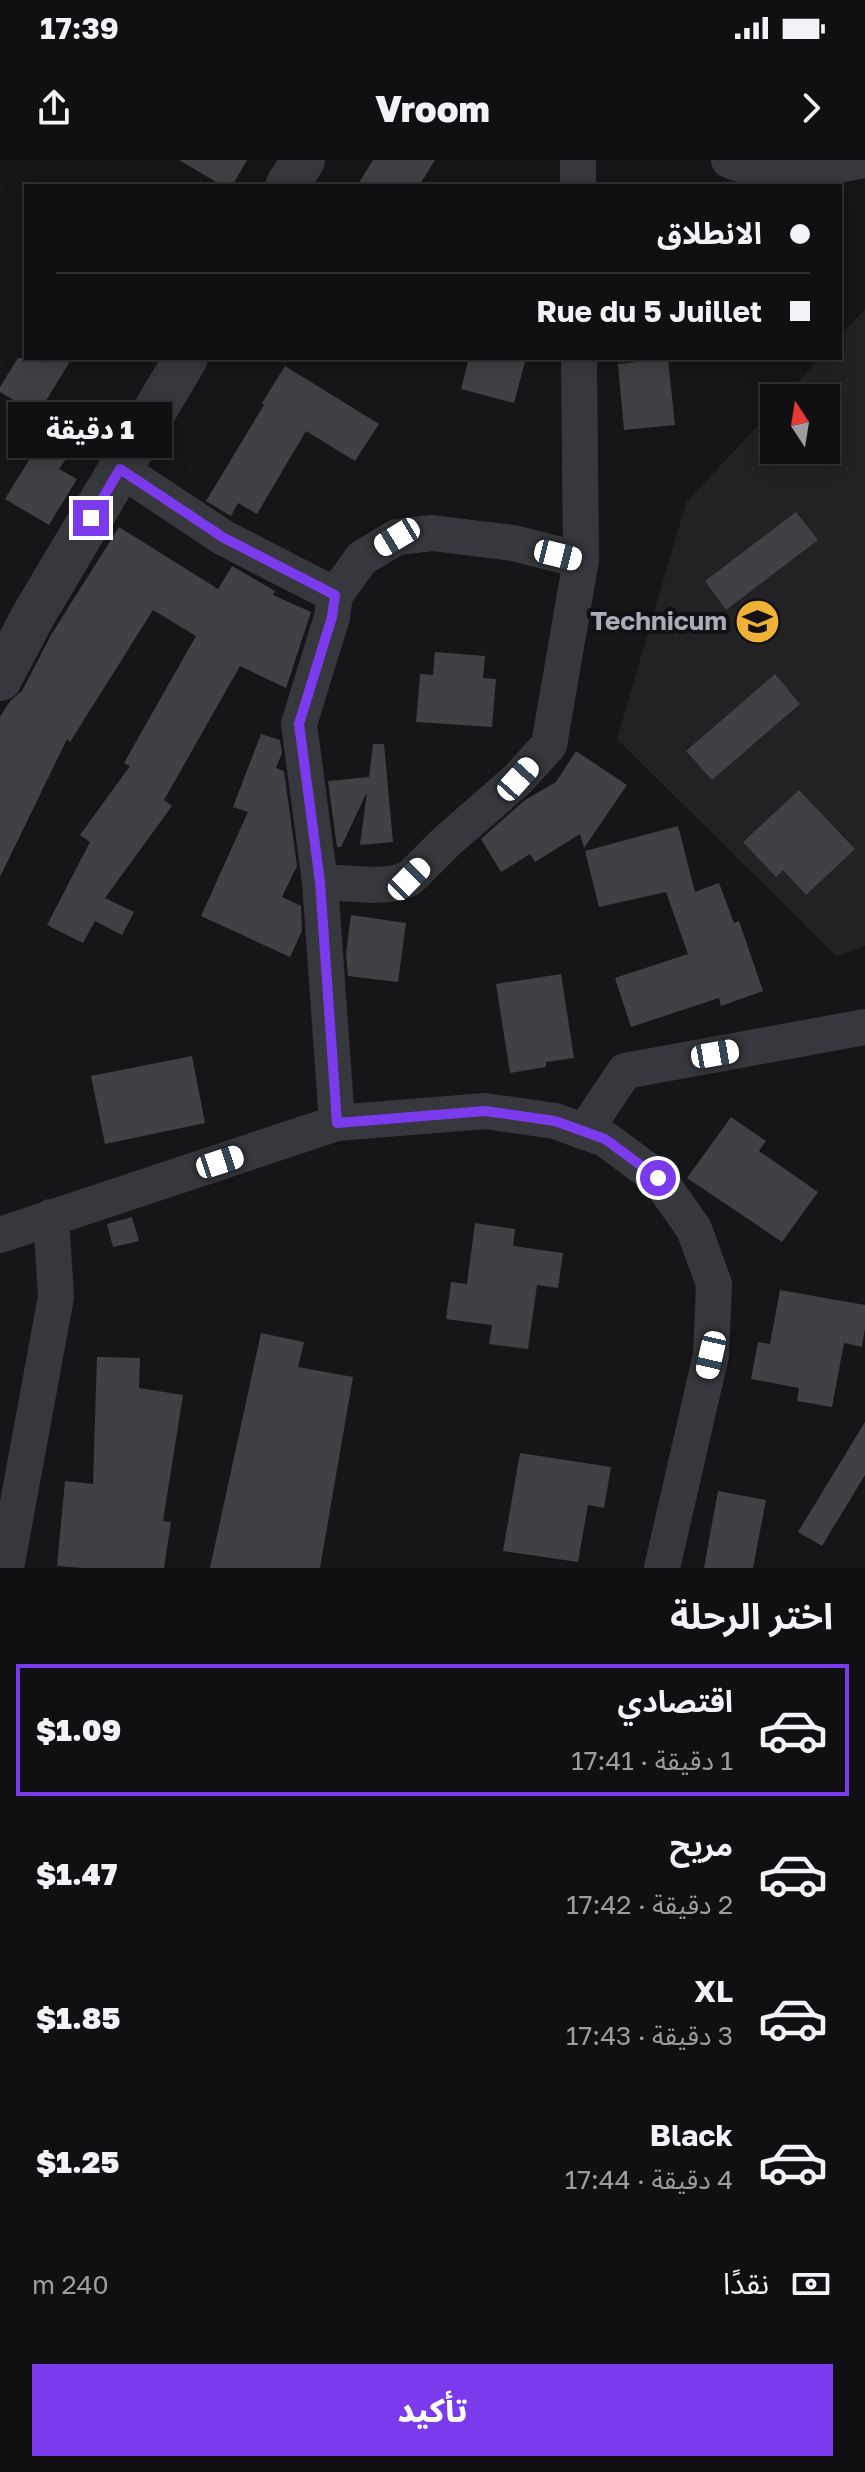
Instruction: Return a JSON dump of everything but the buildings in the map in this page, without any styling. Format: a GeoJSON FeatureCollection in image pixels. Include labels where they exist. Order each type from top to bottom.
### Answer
{"type":"FeatureCollection","features":[{"type":"Feature","properties":{"kind":"street"},"geometry":{"type":"LineString","coordinates":[[288,184],[303,160]]}},
{"type":"Feature","properties":{"kind":"street"},"geometry":{"type":"LineString","coordinates":[[578,160],[578,184]]}},
{"type":"Feature","properties":{"kind":"street"},"geometry":{"type":"LineString","coordinates":[[729,160],[742,166],[804,171],[865,160]]}},
{"type":"Feature","properties":{"kind":"street"},"geometry":{"type":"LineString","coordinates":[[0,679],[33,616],[185,360]]}},
{"type":"Feature","properties":{"kind":"street"},"geometry":{"type":"LineString","coordinates":[[320,882],[374,885],[409,879],[518,779],[549,745],[581,560],[579,360]]}},
{"type":"Feature","properties":{"kind":"street"},"geometry":{"type":"LineString","coordinates":[[120,469],[224,538],[335,595]]}},
{"type":"Feature","properties":{"kind":"street"},"geometry":{"type":"LineString","coordinates":[[337,1123],[320,882],[299,724],[332,617],[335,595],[362,558],[397,537],[432,533],[499,541],[581,560]]}},
{"type":"Feature","properties":{"kind":"street"},"geometry":{"type":"LineString","coordinates":[[584,1132],[625,1071],[865,1027]]}},
{"type":"Feature","properties":{"kind":"street"},"geometry":{"type":"LineString","coordinates":[[0,1235],[337,1123],[485,1111],[555,1121],[605,1139],[658,1178],[694,1229],[714,1284],[711,1355],[662,1568]]}},
{"type":"Feature","properties":{"kind":"street"},"geometry":{"type":"LineString","coordinates":[[6,1568],[56,1297],[51,1217]]}},
{"type":"Feature","properties":{"kind":"shaded area","name":"Technicum"},"geometry":{"type":"Polygon","coordinates":[[[865,309],[865,946],[836,956],[617,739],[686,503],[760,423],[760,464],[840,464],[840,384],[796,384],[818,360],[842,360],[842,334],[865,309]]]}},
{"type":"Feature","properties":{"kind":"place","name":"Technicum"},"geometry":{"type":"Point","coordinates":[758,621]}},
{"type":"Feature","properties":{"kind":"route"},"geometry":{"type":"LineString","coordinates":[[91,518],[120,469],[224,538],[335,595],[332,617],[299,724],[320,882],[337,1123],[485,1111],[555,1121],[605,1139],[658,1178]]}}]}
